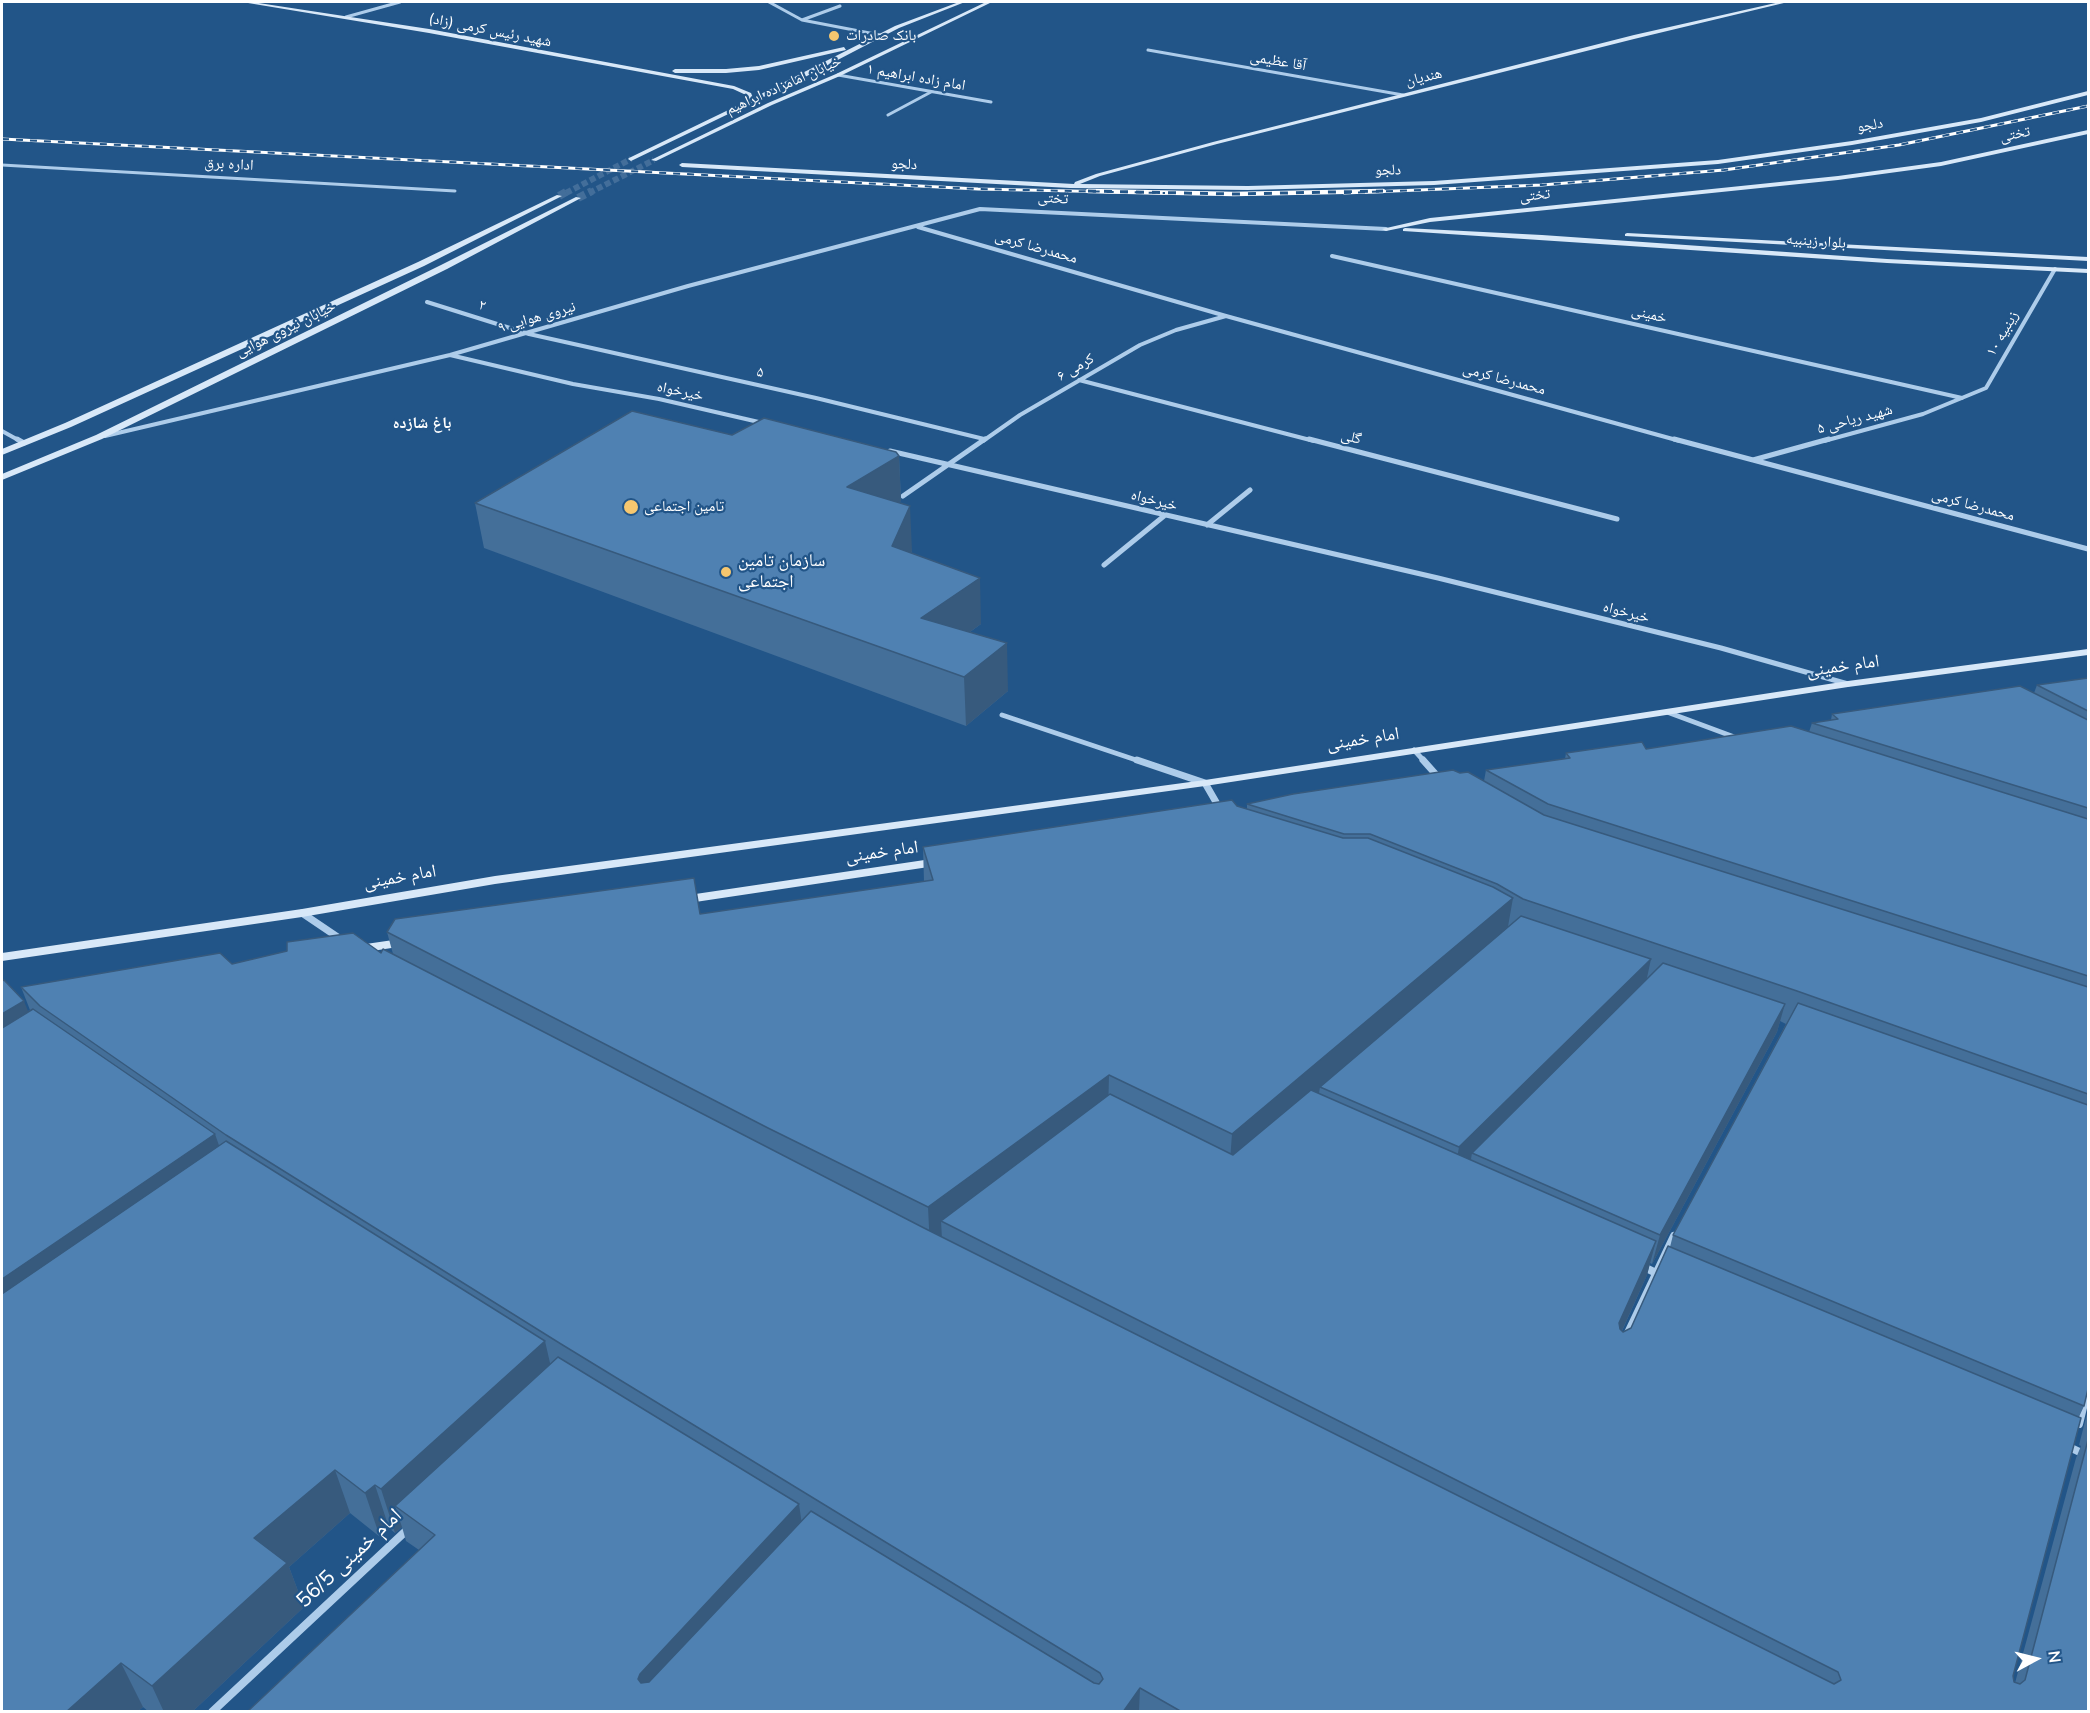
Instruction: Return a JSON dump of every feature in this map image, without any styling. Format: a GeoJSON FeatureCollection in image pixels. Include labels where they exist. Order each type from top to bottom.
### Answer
{"type":"FeatureCollection","features":[{"type":"Feature","properties":{"kind":"main road","name":"شهید رئیس کرمی (زاد)"},"geometry":{"type":"LineString","coordinates":[[245,2],[346,17],[623,67]]}},
{"type":"Feature","properties":{"kind":"main road","name":"خیابان امامزاده ابراهیم"},"geometry":{"type":"LineString","coordinates":[[631,159],[880,35],[962,2]]}},
{"type":"Feature","properties":{"kind":"main road","name":"خیابان امامزاده ابراهیم"},"geometry":{"type":"LineString","coordinates":[[654,160],[989,2]]}},
{"type":"Feature","properties":{"kind":"main road","name":"هندیان"},"geometry":{"type":"LineString","coordinates":[[1070,186],[1137,163],[1403,95],[1785,2]]}},
{"type":"Feature","properties":{"kind":"main road"},"geometry":{"type":"LineString","coordinates":[[897,27],[922,22],[936,24],[938,28]]}},
{"type":"Feature","properties":{"kind":"main road"},"geometry":{"type":"LineString","coordinates":[[623,67],[684,72],[737,70],[788,63],[869,42]]}},
{"type":"Feature","properties":{"kind":"main road"},"geometry":{"type":"LineString","coordinates":[[623,67],[734,88],[749,94],[750,101]]}},
{"type":"Feature","properties":{"kind":"main road","name":"دلجو"},"geometry":{"type":"LineString","coordinates":[[682,165],[1070,186],[1248,188],[1434,183],[1718,162],[1852,143],[1981,120],[2088,93]]}},
{"type":"Feature","properties":{"kind":"main road","name":"تختی"},"geometry":{"type":"LineString","coordinates":[[1386,229],[1442,219],[1849,177],[1941,164],[2088,132]]}},
{"type":"Feature","properties":{"kind":"main road","name":"خیابان نیروی هوایی"},"geometry":{"type":"LineString","coordinates":[[2,452],[410,269],[560,196]]}},
{"type":"Feature","properties":{"kind":"main road","name":"خیابان نیروی هوایی"},"geometry":{"type":"LineString","coordinates":[[2,477],[99,438],[578,198]]}},
{"type":"Feature","properties":{"kind":"main road","name":"بلوار زینبیه"},"geometry":{"type":"LineString","coordinates":[[1386,229],[1542,237],[1887,261],[2088,271]]}},
{"type":"Feature","properties":{"kind":"main road","name":"بلوار زینبیه"},"geometry":{"type":"LineString","coordinates":[[1542,237],[1637,235],[2088,259]]}},
{"type":"Feature","properties":{"kind":"main road","name":"امام خمینی"},"geometry":{"type":"LineString","coordinates":[[2,957],[302,913],[495,880],[1205,783],[1848,684],[2088,652]]}},
{"type":"Feature","properties":{"kind":"main road","name":"امام خمینی"},"geometry":{"type":"LineString","coordinates":[[673,902],[955,860]]}},
{"type":"Feature","properties":{"kind":"main road"},"geometry":{"type":"LineString","coordinates":[[354,952],[414,941]]}},
{"type":"Feature","properties":{"kind":"street"},"geometry":{"type":"LineString","coordinates":[[346,17],[400,2]]}},
{"type":"Feature","properties":{"kind":"street"},"geometry":{"type":"LineString","coordinates":[[769,2],[802,20],[880,35]]}},
{"type":"Feature","properties":{"kind":"street"},"geometry":{"type":"LineString","coordinates":[[802,20],[840,6]]}},
{"type":"Feature","properties":{"kind":"street","name":"آقا عظیمی"},"geometry":{"type":"LineString","coordinates":[[1148,50],[1403,95]]}},
{"type":"Feature","properties":{"kind":"street","name":"امام زاده ابراهیم ۱"},"geometry":{"type":"LineString","coordinates":[[838,75],[991,102]]}},
{"type":"Feature","properties":{"kind":"street"},"geometry":{"type":"LineString","coordinates":[[888,115],[932,92]]}},
{"type":"Feature","properties":{"kind":"street","name":"اداره برق"},"geometry":{"type":"LineString","coordinates":[[2,165],[455,191]]}},
{"type":"Feature","properties":{"kind":"street","name":"تختی"},"geometry":{"type":"LineString","coordinates":[[980,209],[1386,229]]}},
{"type":"Feature","properties":{"kind":"street","name":"نیروی هوایی ۹"},"geometry":{"type":"LineString","coordinates":[[99,438],[450,355],[529,334],[688,286],[980,209]]}},
{"type":"Feature","properties":{"kind":"street","name":"محمدرضا کرمی"},"geometry":{"type":"LineString","coordinates":[[915,226],[1226,316],[1752,461],[2088,549]]}},
{"type":"Feature","properties":{"kind":"street","name":"خمینی"},"geometry":{"type":"LineString","coordinates":[[1332,256],[1962,398]]}},
{"type":"Feature","properties":{"kind":"street","name":"زینبیه ۱۰"},"geometry":{"type":"LineString","coordinates":[[1962,398],[1986,388],[2055,268]]}},
{"type":"Feature","properties":{"kind":"street","name":"۲"},"geometry":{"type":"LineString","coordinates":[[427,302],[529,334]]}},
{"type":"Feature","properties":{"kind":"street","name":"کرمی ۶"},"geometry":{"type":"LineString","coordinates":[[903,496],[1020,415],[1079,380],[1176,330],[1226,316]]}},
{"type":"Feature","properties":{"kind":"street","name":"۵"},"geometry":{"type":"LineString","coordinates":[[529,334],[816,398],[984,439]]}},
{"type":"Feature","properties":{"kind":"street","name":"خیرخواه"},"geometry":{"type":"LineString","coordinates":[[450,355],[573,384],[659,399],[775,425]]}},
{"type":"Feature","properties":{"kind":"street","name":"گلی"},"geometry":{"type":"LineString","coordinates":[[1079,380],[1617,519]]}},
{"type":"Feature","properties":{"kind":"street","name":"۵ شهید ریاحی"},"geometry":{"type":"LineString","coordinates":[[1752,461],[1923,414],[1962,398]]}},
{"type":"Feature","properties":{"kind":"street"},"geometry":{"type":"LineString","coordinates":[[2,431],[24,443]]}},
{"type":"Feature","properties":{"kind":"street","name":"خیرخواه"},"geometry":{"type":"LineString","coordinates":[[879,449],[1438,578],[1710,645],[1848,684]]}},
{"type":"Feature","properties":{"kind":"street"},"geometry":{"type":"LineString","coordinates":[[1207,525],[1250,490]]}},
{"type":"Feature","properties":{"kind":"street"},"geometry":{"type":"LineString","coordinates":[[1104,565],[1164,516]]}},
{"type":"Feature","properties":{"kind":"street"},"geometry":{"type":"LineString","coordinates":[[1667,712],[1740,745]]}},
{"type":"Feature","properties":{"kind":"street"},"geometry":{"type":"LineString","coordinates":[[1002,715],[1205,783],[1220,821]]}},
{"type":"Feature","properties":{"kind":"street"},"geometry":{"type":"LineString","coordinates":[[1414,750],[1443,787]]}},
{"type":"Feature","properties":{"kind":"street"},"geometry":{"type":"LineString","coordinates":[[302,913],[354,952]]}},
{"type":"Feature","properties":{"kind":"street"},"geometry":{"type":"LineString","coordinates":[[1625,1341],[1655,1272],[1678,1230]]}},
{"type":"Feature","properties":{"kind":"street"},"geometry":{"type":"LineString","coordinates":[[1634,1263],[1666,1277]]}},
{"type":"Feature","properties":{"kind":"street"},"geometry":{"type":"LineString","coordinates":[[2069,1460],[2088,1388]]}},
{"type":"Feature","properties":{"kind":"street"},"geometry":{"type":"LineString","coordinates":[[2062,1444],[2088,1456]]}},
{"type":"Feature","properties":{"kind":"street","name":"امام خمینی 56/5"},"geometry":{"type":"LineString","coordinates":[[212,1712],[418,1520]]}},
{"type":"Feature","properties":{"kind":"building","name":"سازمان تامین اجتماعی"},"geometry":{"type":"Polygon","coordinates":[[[632,411],[732,435],[764,418],[896,452],[899,456],[847,487],[910,506],[892,546],[980,578],[921,618],[1007,643],[964,677],[475,503],[632,411]]]}},
{"type":"Feature","properties":{"kind":"building"},"geometry":{"type":"Polygon","coordinates":[[[2088,678],[2088,711],[2037,685],[2088,678]]]}},
{"type":"Feature","properties":{"kind":"building"},"geometry":{"type":"Polygon","coordinates":[[[2020,686],[2088,720],[2088,808],[1812,723],[1838,719],[1832,714],[2020,686]]]}},
{"type":"Feature","properties":{"kind":"building"},"geometry":{"type":"Polygon","coordinates":[[[1791,726],[2088,819],[2088,976],[1548,804],[1486,770],[1570,758],[1566,753],[1642,742],[1646,749],[1791,726]]]}},
{"type":"Feature","properties":{"kind":"building"},"geometry":{"type":"Polygon","coordinates":[[[1453,770],[1460,773],[1468,772],[1544,815],[2088,987],[2088,1094],[1797,991],[1523,899],[1497,884],[1370,834],[1344,834],[1247,804],[1293,794],[1453,770]]]}},
{"type":"Feature","properties":{"kind":"building"},"geometry":{"type":"Polygon","coordinates":[[[1232,800],[1237,806],[1343,838],[1368,838],[1493,887],[1513,898],[1232,1134],[1109,1075],[928,1207],[768,1128],[387,932],[395,919],[694,878],[700,914],[933,880],[923,847],[1232,800]]]}},
{"type":"Feature","properties":{"kind":"building"},"geometry":{"type":"Polygon","coordinates":[[[1521,916],[1651,959],[1459,1147],[1320,1087],[1521,916]]]}},
{"type":"Feature","properties":{"kind":"building"},"geometry":{"type":"Polygon","coordinates":[[[353,933],[381,953],[383,949],[924,1228],[1834,1684],[1841,1680],[1838,1672],[941,1221],[1110,1094],[1233,1155],[1311,1090],[1656,1241],[1619,1323],[1623,1332],[1631,1328],[1668,1246],[2081,1418],[2013,1676],[2014,1682],[2020,1684],[2025,1680],[2088,1440],[2088,1712],[1182,1712],[1140,1688],[1123,1712],[247,1712],[435,1535],[395,1506],[558,1357],[799,1504],[640,1674],[638,1679],[641,1683],[649,1682],[811,1511],[1094,1683],[1099,1684],[1103,1679],[1100,1673],[561,1344],[226,1135],[40,1006],[21,987],[220,953],[232,964],[287,951],[287,942],[353,933]]]}},
{"type":"Feature","properties":{"kind":"building"},"geometry":{"type":"Polygon","coordinates":[[[1663,963],[1785,1004],[1660,1235],[1472,1153],[1663,963]]]}},
{"type":"Feature","properties":{"kind":"building"},"geometry":{"type":"Polygon","coordinates":[[[4,980],[24,1001],[2,1014],[2,981],[4,980]]]}},
{"type":"Feature","properties":{"kind":"building"},"geometry":{"type":"Polygon","coordinates":[[[1798,1003],[2088,1105],[2088,1389],[2084,1406],[1673,1235],[1798,1003]]]}},
{"type":"Feature","properties":{"kind":"building"},"geometry":{"type":"Polygon","coordinates":[[[33,1009],[215,1134],[2,1279],[2,1028],[33,1009]]]}},
{"type":"Feature","properties":{"kind":"building"},"geometry":{"type":"Polygon","coordinates":[[[226,1141],[545,1341],[381,1489],[375,1485],[365,1493],[335,1470],[254,1538],[287,1563],[152,1686],[121,1663],[66,1712],[2,1712],[2,1294],[226,1141]]]}},
{"type":"Feature","properties":{"kind":"tunnel"},"geometry":{"type":"LineString","coordinates":[[566,193],[631,159]]}},
{"type":"Feature","properties":{"kind":"tunnel"},"geometry":{"type":"LineString","coordinates":[[589,193],[654,160]]}},
{"type":"Feature","properties":{"kind":"tunnel"},"geometry":{"type":"LineString","coordinates":[[559,196],[568,191]]}},
{"type":"Feature","properties":{"kind":"tunnel"},"geometry":{"type":"LineString","coordinates":[[578,198],[592,191]]}},
{"type":"Feature","properties":{"kind":"railway"},"geometry":{"type":"LineString","coordinates":[[1344,193],[1542,185],[1724,170],[1899,145],[2088,106]]}},
{"type":"Feature","properties":{"kind":"railway"},"geometry":{"type":"LineString","coordinates":[[2,139],[978,189],[1165,193]]}},
{"type":"Feature","properties":{"kind":"railway"},"geometry":{"type":"LineString","coordinates":[[1088,191],[1234,194],[1383,191]]}},
{"type":"Feature","properties":{"kind":"place","name":"بانک صادرات"},"geometry":{"type":"Point","coordinates":[834,36]}},
{"type":"Feature","properties":{"kind":"place","name":"تامین اجتماعی"},"geometry":{"type":"Point","coordinates":[631,507]}},
{"type":"Feature","properties":{"kind":"place","name":"سازمان تامین اجتماعی"},"geometry":{"type":"Point","coordinates":[726,572]}},
{"type":"Feature","properties":{"kind":"district","name":"باغ شازده"},"geometry":{"type":"Point","coordinates":[422,424]}}]}
